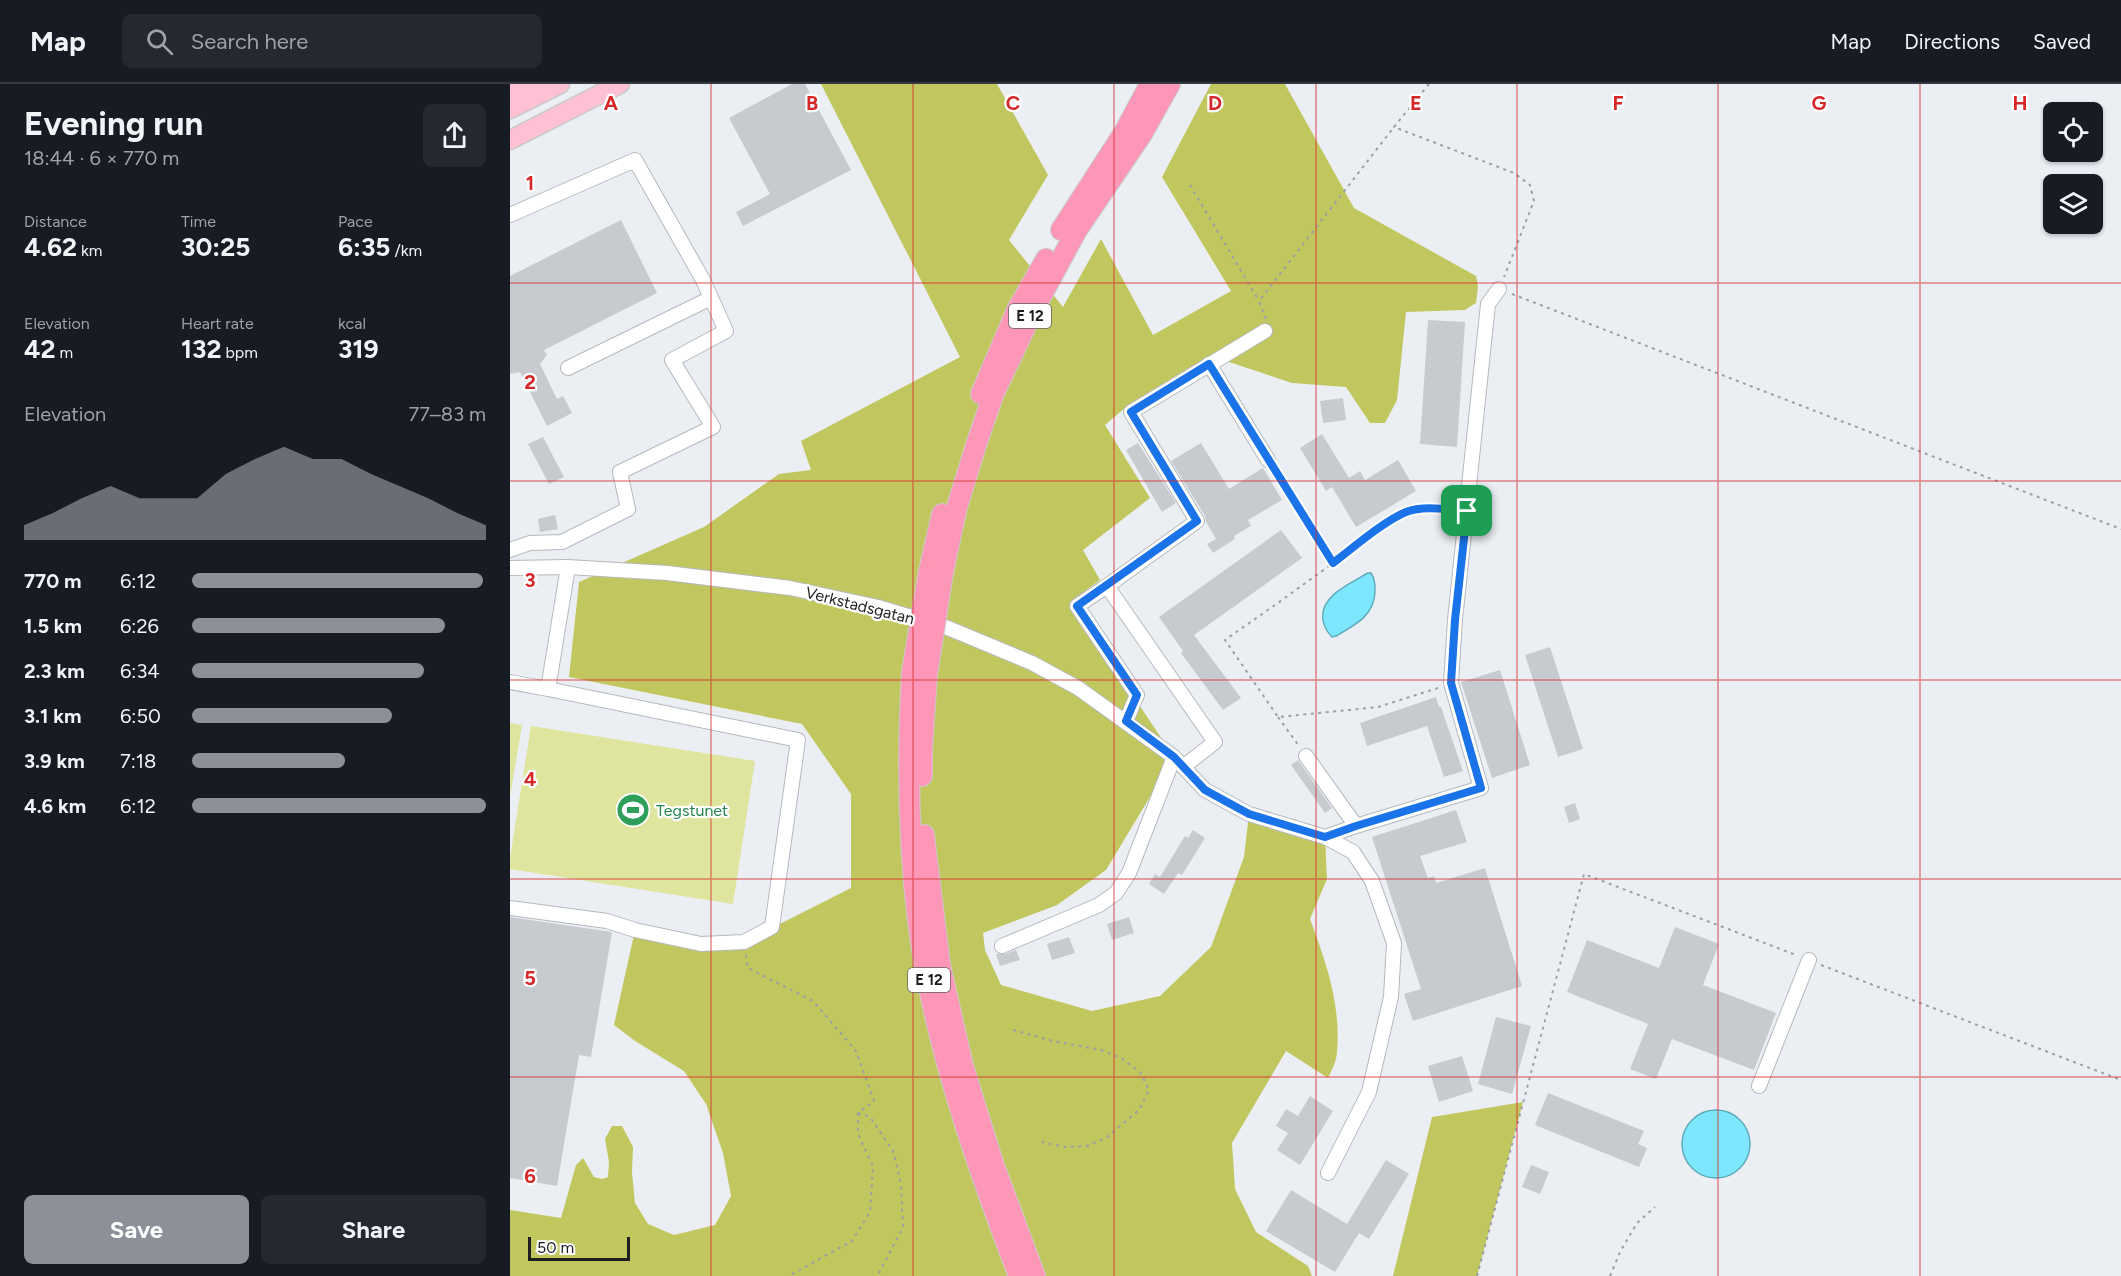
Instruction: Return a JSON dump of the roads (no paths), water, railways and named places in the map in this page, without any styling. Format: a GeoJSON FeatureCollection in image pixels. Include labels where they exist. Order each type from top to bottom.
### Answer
{"type":"FeatureCollection","features":[{"type":"Feature","properties":{"kind":"highway","name":"E 12"},"geometry":{"type":"LineString","coordinates":[[1018,1276],[988,1197],[949,1068],[930,988],[918,922],[910,824],[908,740],[936,572],[943,508],[968,427],[994,359],[1017,310],[1060,232],[1125,131],[1150,84]]}},
{"type":"Feature","properties":{"kind":"highway","name":"E 12"},"geometry":{"type":"LineString","coordinates":[[936,572],[994,393],[1032,313],[1077,230],[1142,134],[1170,84]]}},
{"type":"Feature","properties":{"kind":"highway","name":"E 12"},"geometry":{"type":"LineString","coordinates":[[920,674],[923,822],[940,965],[966,1077],[993,1163],[1035,1276]]}},
{"type":"Feature","properties":{"kind":"main road"},"geometry":{"type":"LineString","coordinates":[[510,89],[529,84]]}},
{"type":"Feature","properties":{"kind":"main road"},"geometry":{"type":"LineString","coordinates":[[510,109],[560,84]]}},
{"type":"Feature","properties":{"kind":"main road"},"geometry":{"type":"LineString","coordinates":[[510,140],[620,84]]}},
{"type":"Feature","properties":{"kind":"street"},"geometry":{"type":"LineString","coordinates":[[510,215],[635,160],[711,298],[726,331],[672,360],[713,427],[620,472],[628,509],[562,542],[530,543],[510,550]]}},
{"type":"Feature","properties":{"kind":"street"},"geometry":{"type":"LineString","coordinates":[[1325,837],[1481,788],[1451,683],[1455,620],[1488,304],[1499,289]]}},
{"type":"Feature","properties":{"kind":"street"},"geometry":{"type":"LineString","coordinates":[[568,368],[711,298]]}},
{"type":"Feature","properties":{"kind":"street"},"geometry":{"type":"LineString","coordinates":[[1126,721],[1137,695],[1077,606],[1197,521],[1131,412],[1265,331]]}},
{"type":"Feature","properties":{"kind":"street"},"geometry":{"type":"LineString","coordinates":[[1209,364],[1268,460]]}},
{"type":"Feature","properties":{"kind":"street"},"geometry":{"type":"LineString","coordinates":[[548,689],[567,567]]}},
{"type":"Feature","properties":{"kind":"street","name":"Verkstadsgatan"},"geometry":{"type":"LineString","coordinates":[[510,568],[567,567],[667,573],[768,585],[878,607],[948,628],[1032,663],[1078,688],[1179,762],[1205,790],[1249,814],[1325,837],[1353,852],[1372,881],[1394,943],[1391,997],[1368,1092],[1328,1173]]}},
{"type":"Feature","properties":{"kind":"street"},"geometry":{"type":"LineString","coordinates":[[1002,946],[1099,905],[1116,893],[1129,873],[1179,762],[1215,742],[1107,586]]}},
{"type":"Feature","properties":{"kind":"street"},"geometry":{"type":"LineString","coordinates":[[510,682],[798,740],[772,927],[744,942],[701,944],[635,930],[607,921],[510,908]]}},
{"type":"Feature","properties":{"kind":"street"},"geometry":{"type":"LineString","coordinates":[[1306,756],[1356,826]]}},
{"type":"Feature","properties":{"kind":"street"},"geometry":{"type":"LineString","coordinates":[[1759,1086],[1809,960]]}},
{"type":"Feature","properties":{"kind":"water"},"geometry":{"type":"Polygon","coordinates":[[[1371,573],[1375,584],[1371,607],[1356,624],[1332,637],[1323,620],[1326,604],[1338,591],[1371,573]]]}},
{"type":"Feature","properties":{"kind":"water"},"geometry":{"type":"Polygon","coordinates":[[[1716,1110],[1729,1113],[1740,1120],[1747,1131],[1750,1144],[1747,1157],[1740,1168],[1729,1175],[1716,1178],[1703,1175],[1692,1168],[1685,1157],[1682,1144],[1685,1131],[1692,1120],[1703,1113],[1716,1110]]]}},
{"type":"Feature","properties":{"kind":"place","name":"Tegstunet"},"geometry":{"type":"Point","coordinates":[633,810]}}]}
